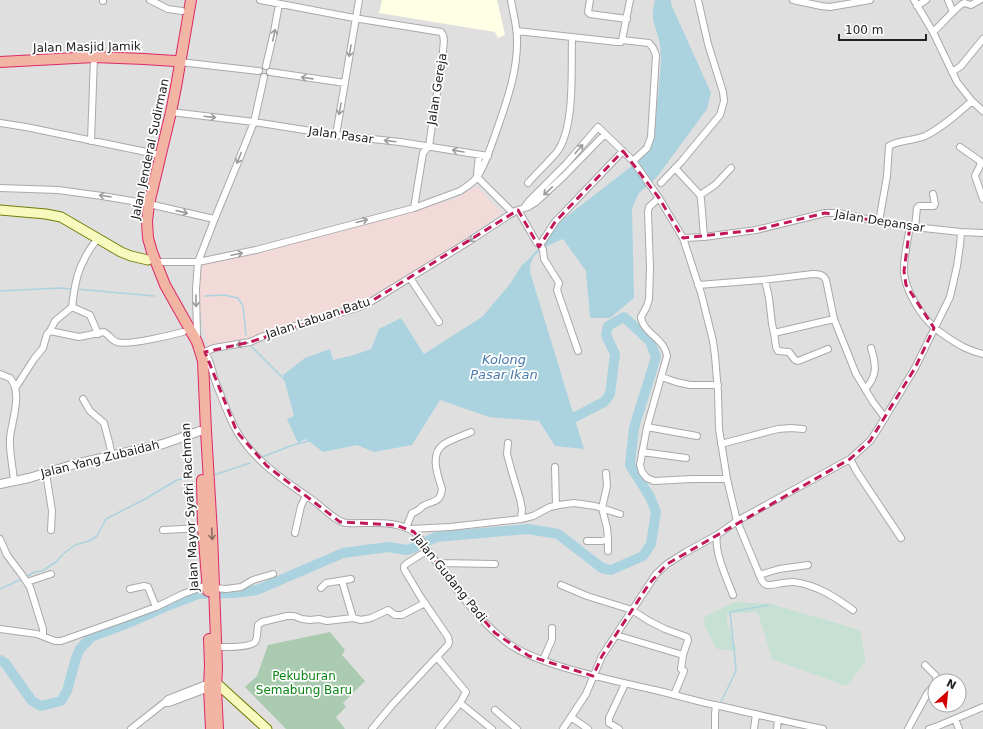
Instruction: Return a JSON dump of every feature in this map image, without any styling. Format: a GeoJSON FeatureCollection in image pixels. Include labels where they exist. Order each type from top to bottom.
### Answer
{"type":"FeatureCollection","features":[{"type":"Feature","properties":{"kind":"highway","name":"Jalan Jenderal Sudirman"},"geometry":{"type":"LineString","coordinates":[[184,0],[171,112],[142,217],[142,227],[144,245],[200,347]]}},
{"type":"Feature","properties":{"kind":"highway","name":"Jalan Jenderal Sudirman"},"geometry":{"type":"LineString","coordinates":[[147,203],[156,154],[191,0]]}},
{"type":"Feature","properties":{"kind":"highway","name":"Jalan Masjid Jamik"},"geometry":{"type":"LineString","coordinates":[[0,62],[94,57],[178,61]]}},
{"type":"Feature","properties":{"kind":"highway","name":"Jalan Jenderal Sudirman"},"geometry":{"type":"LineString","coordinates":[[152,261],[159,285],[183,332]]}},
{"type":"Feature","properties":{"kind":"highway","name":"Jalan Mayor Syafri Rachman"},"geometry":{"type":"LineString","coordinates":[[183,332],[193,350],[197,366],[203,528],[216,647],[217,667],[214,687]]}},
{"type":"Feature","properties":{"kind":"highway","name":"Jalan Mayor Syafri Rachman"},"geometry":{"type":"LineString","coordinates":[[200,347],[203,361],[212,534],[210,665],[214,687]]}},
{"type":"Feature","properties":{"kind":"highway"},"geometry":{"type":"LineString","coordinates":[[211,729],[214,687]]}},
{"type":"Feature","properties":{"kind":"highway"},"geometry":{"type":"LineString","coordinates":[[214,687],[218,729]]}},
{"type":"Feature","properties":{"kind":"main road"},"geometry":{"type":"LineString","coordinates":[[0,210],[56,215],[65,218],[126,254],[152,261]]}},
{"type":"Feature","properties":{"kind":"main road"},"geometry":{"type":"LineString","coordinates":[[214,687],[267,729]]}},
{"type":"Feature","properties":{"kind":"street"},"geometry":{"type":"LineString","coordinates":[[150,0],[168,9],[182,11]]}},
{"type":"Feature","properties":{"kind":"street"},"geometry":{"type":"LineString","coordinates":[[260,0],[356,18]]}},
{"type":"Feature","properties":{"kind":"street"},"geometry":{"type":"LineString","coordinates":[[336,134],[359,0]]}},
{"type":"Feature","properties":{"kind":"street"},"geometry":{"type":"LineString","coordinates":[[152,261],[198,262],[256,250],[414,208],[460,191],[477,177],[488,156],[511,85],[516,61],[517,32],[511,0]]}},
{"type":"Feature","properties":{"kind":"street"},"geometry":{"type":"LineString","coordinates":[[590,0],[588,12],[590,14],[627,19]]}},
{"type":"Feature","properties":{"kind":"street"},"geometry":{"type":"LineString","coordinates":[[622,40],[630,0]]}},
{"type":"Feature","properties":{"kind":"street"},"geometry":{"type":"LineString","coordinates":[[661,183],[720,116],[724,101],[723,92],[708,44],[698,0]]}},
{"type":"Feature","properties":{"kind":"street"},"geometry":{"type":"LineString","coordinates":[[793,0],[830,7],[870,0]]}},
{"type":"Feature","properties":{"kind":"street"},"geometry":{"type":"LineString","coordinates":[[914,0],[933,32],[957,82],[983,112]]}},
{"type":"Feature","properties":{"kind":"street"},"geometry":{"type":"LineString","coordinates":[[917,6],[926,0]]}},
{"type":"Feature","properties":{"kind":"street"},"geometry":{"type":"LineString","coordinates":[[948,0],[953,12]]}},
{"type":"Feature","properties":{"kind":"street"},"geometry":{"type":"LineString","coordinates":[[933,32],[953,12],[965,3],[971,5],[980,0]]}},
{"type":"Feature","properties":{"kind":"street"},"geometry":{"type":"LineString","coordinates":[[266,66],[279,4]]}},
{"type":"Feature","properties":{"kind":"street","name":"Jalan Gereja"},"geometry":{"type":"LineString","coordinates":[[356,18],[441,32],[444,40],[429,146],[422,156],[414,208]]}},
{"type":"Feature","properties":{"kind":"street"},"geometry":{"type":"LineString","coordinates":[[517,32],[617,42],[621,42],[622,40],[649,43],[656,55],[651,137],[647,148],[633,162]]}},
{"type":"Feature","properties":{"kind":"street"},"geometry":{"type":"LineString","coordinates":[[528,183],[556,153],[565,134],[570,112],[572,37]]}},
{"type":"Feature","properties":{"kind":"street"},"geometry":{"type":"LineString","coordinates":[[952,72],[961,66],[983,39]]}},
{"type":"Feature","properties":{"kind":"street"},"geometry":{"type":"LineString","coordinates":[[91,141],[94,57]]}},
{"type":"Feature","properties":{"kind":"street"},"geometry":{"type":"LineString","coordinates":[[178,61],[259,71],[264,77],[268,76],[270,72]]}},
{"type":"Feature","properties":{"kind":"street"},"geometry":{"type":"LineString","coordinates":[[259,71],[262,67],[266,66]]}},
{"type":"Feature","properties":{"kind":"street"},"geometry":{"type":"LineString","coordinates":[[266,66],[269,67],[270,72]]}},
{"type":"Feature","properties":{"kind":"street"},"geometry":{"type":"LineString","coordinates":[[270,72],[345,83]]}},
{"type":"Feature","properties":{"kind":"street","name":"Jalan Gudang Padi"},"geometry":{"type":"LineString","coordinates":[[264,77],[254,122],[198,262],[196,289],[200,347],[235,428],[249,448],[277,475],[320,505],[336,519],[342,522],[401,526],[416,533],[449,579],[477,614],[495,633],[529,656],[565,668],[625,684],[822,729]]}},
{"type":"Feature","properties":{"kind":"street"},"geometry":{"type":"LineString","coordinates":[[879,222],[887,176],[889,146],[925,136],[942,126],[972,101]]}},
{"type":"Feature","properties":{"kind":"street","name":"Jalan Pasar"},"geometry":{"type":"LineString","coordinates":[[171,112],[429,146],[488,156]]}},
{"type":"Feature","properties":{"kind":"street"},"geometry":{"type":"LineString","coordinates":[[0,123],[156,154]]}},
{"type":"Feature","properties":{"kind":"street"},"geometry":{"type":"LineString","coordinates":[[560,174],[566,164],[598,127],[633,162],[659,198],[683,238],[698,285],[713,341],[717,369],[719,429],[727,479],[737,521],[762,581],[768,585],[794,582],[810,586],[833,596],[852,610]]}},
{"type":"Feature","properties":{"kind":"street"},"geometry":{"type":"LineString","coordinates":[[518,210],[560,174],[571,168],[605,134]]}},
{"type":"Feature","properties":{"kind":"street"},"geometry":{"type":"LineString","coordinates":[[960,147],[980,161],[981,164],[975,176],[983,199]]}},
{"type":"Feature","properties":{"kind":"street"},"geometry":{"type":"LineString","coordinates":[[578,351],[557,290],[559,283],[544,259],[541,246],[555,222],[623,151]]}},
{"type":"Feature","properties":{"kind":"street"},"geometry":{"type":"LineString","coordinates":[[477,177],[479,154]]}},
{"type":"Feature","properties":{"kind":"street"},"geometry":{"type":"LineString","coordinates":[[566,164],[571,168]]}},
{"type":"Feature","properties":{"kind":"street"},"geometry":{"type":"LineString","coordinates":[[675,168],[702,199],[704,237]]}},
{"type":"Feature","properties":{"kind":"street"},"geometry":{"type":"LineString","coordinates":[[700,195],[715,185],[731,168]]}},
{"type":"Feature","properties":{"kind":"street"},"geometry":{"type":"LineString","coordinates":[[477,177],[518,210],[537,243],[541,246]]}},
{"type":"Feature","properties":{"kind":"street"},"geometry":{"type":"LineString","coordinates":[[0,188],[58,190],[102,196],[147,203],[214,219]]}},
{"type":"Feature","properties":{"kind":"street"},"geometry":{"type":"LineString","coordinates":[[934,194],[934,206],[920,206],[917,208],[904,271],[906,285],[921,312],[934,328],[962,347],[983,354]]}},
{"type":"Feature","properties":{"kind":"street"},"geometry":{"type":"LineString","coordinates":[[659,198],[649,207],[648,212],[650,268],[649,299],[641,317],[642,324],[661,343],[667,356],[646,427],[640,465],[642,472],[647,478],[654,481],[727,479]]}},
{"type":"Feature","properties":{"kind":"street","name":"Jalan Labuan Batu"},"geometry":{"type":"LineString","coordinates":[[200,347],[214,348],[250,342],[281,330],[360,307],[410,278],[518,210]]}},
{"type":"Feature","properties":{"kind":"street","name":"Jalan Depansar"},"geometry":{"type":"LineString","coordinates":[[683,238],[704,237],[756,230],[825,213],[838,213],[879,222],[912,227],[983,233]]}},
{"type":"Feature","properties":{"kind":"street"},"geometry":{"type":"LineString","coordinates":[[563,729],[586,694],[602,656],[656,574],[667,564],[717,535],[737,521],[850,459],[870,441],[914,368],[950,298],[957,266],[961,232]]}},
{"type":"Feature","properties":{"kind":"street"},"geometry":{"type":"LineString","coordinates":[[14,481],[10,438],[15,415],[16,387],[34,359],[44,348],[47,334],[55,321],[72,307],[75,288],[84,260],[98,238]]}},
{"type":"Feature","properties":{"kind":"street"},"geometry":{"type":"LineString","coordinates":[[698,285],[765,280],[813,274],[824,277],[826,280],[834,319],[856,374],[873,402],[885,418]]}},
{"type":"Feature","properties":{"kind":"street"},"geometry":{"type":"LineString","coordinates":[[410,278],[439,322]]}},
{"type":"Feature","properties":{"kind":"street"},"geometry":{"type":"LineString","coordinates":[[765,280],[776,347],[778,351],[789,352],[795,360],[798,361],[828,349]]}},
{"type":"Feature","properties":{"kind":"street"},"geometry":{"type":"LineString","coordinates":[[72,307],[90,315],[98,334]]}},
{"type":"Feature","properties":{"kind":"street"},"geometry":{"type":"LineString","coordinates":[[774,332],[834,319]]}},
{"type":"Feature","properties":{"kind":"street"},"geometry":{"type":"LineString","coordinates":[[50,331],[79,337],[105,333],[114,341],[122,343],[183,332]]}},
{"type":"Feature","properties":{"kind":"street"},"geometry":{"type":"LineString","coordinates":[[865,389],[872,383],[874,377],[874,360],[871,348]]}},
{"type":"Feature","properties":{"kind":"street"},"geometry":{"type":"LineString","coordinates":[[0,374],[10,378],[16,387]]}},
{"type":"Feature","properties":{"kind":"street"},"geometry":{"type":"LineString","coordinates":[[662,377],[690,386],[718,385]]}},
{"type":"Feature","properties":{"kind":"street"},"geometry":{"type":"LineString","coordinates":[[204,384],[216,383]]}},
{"type":"Feature","properties":{"kind":"street"},"geometry":{"type":"LineString","coordinates":[[83,399],[90,411],[104,423],[112,456]]}},
{"type":"Feature","properties":{"kind":"street"},"geometry":{"type":"LineString","coordinates":[[646,427],[697,436]]}},
{"type":"Feature","properties":{"kind":"street"},"geometry":{"type":"LineString","coordinates":[[721,444],[778,429],[803,429]]}},
{"type":"Feature","properties":{"kind":"street","name":"Jalan Yang Zubaidah"},"geometry":{"type":"LineString","coordinates":[[0,484],[163,444],[200,431]]}},
{"type":"Feature","properties":{"kind":"street"},"geometry":{"type":"LineString","coordinates":[[471,432],[444,444],[436,455],[436,466],[442,489],[441,493],[435,502],[412,513],[408,528],[450,527],[521,519],[533,516],[550,507],[574,503],[590,505],[620,514]]}},
{"type":"Feature","properties":{"kind":"street"},"geometry":{"type":"LineString","coordinates":[[508,443],[507,454],[520,499],[522,509],[521,519]]}},
{"type":"Feature","properties":{"kind":"street"},"geometry":{"type":"LineString","coordinates":[[642,452],[686,458]]}},
{"type":"Feature","properties":{"kind":"street"},"geometry":{"type":"LineString","coordinates":[[850,459],[901,538]]}},
{"type":"Feature","properties":{"kind":"street"},"geometry":{"type":"LineString","coordinates":[[555,467],[556,506]]}},
{"type":"Feature","properties":{"kind":"street"},"geometry":{"type":"LineString","coordinates":[[46,473],[52,511],[51,530]]}},
{"type":"Feature","properties":{"kind":"street"},"geometry":{"type":"LineString","coordinates":[[606,474],[607,486],[602,508],[607,528],[608,550]]}},
{"type":"Feature","properties":{"kind":"street"},"geometry":{"type":"LineString","coordinates":[[295,533],[301,506],[306,496]]}},
{"type":"Feature","properties":{"kind":"street"},"geometry":{"type":"LineString","coordinates":[[163,530],[203,528]]}},
{"type":"Feature","properties":{"kind":"street"},"geometry":{"type":"LineString","coordinates":[[717,535],[717,546],[721,562],[733,595]]}},
{"type":"Feature","properties":{"kind":"street"},"geometry":{"type":"LineString","coordinates":[[0,539],[7,555],[30,588],[43,628],[43,636]]}},
{"type":"Feature","properties":{"kind":"street"},"geometry":{"type":"LineString","coordinates":[[587,541],[602,541],[608,539]]}},
{"type":"Feature","properties":{"kind":"street"},"geometry":{"type":"LineString","coordinates":[[372,729],[450,642],[404,569],[404,566],[428,550]]}},
{"type":"Feature","properties":{"kind":"street"},"geometry":{"type":"LineString","coordinates":[[437,563],[495,564]]}},
{"type":"Feature","properties":{"kind":"street"},"geometry":{"type":"LineString","coordinates":[[759,574],[778,569],[808,565]]}},
{"type":"Feature","properties":{"kind":"street"},"geometry":{"type":"LineString","coordinates":[[25,579],[51,574]]}},
{"type":"Feature","properties":{"kind":"street"},"geometry":{"type":"LineString","coordinates":[[0,629],[15,630],[43,636],[56,641],[65,640],[156,607],[183,594],[241,587],[253,580],[273,574]]}},
{"type":"Feature","properties":{"kind":"street"},"geometry":{"type":"LineString","coordinates":[[321,588],[326,583],[351,579]]}},
{"type":"Feature","properties":{"kind":"street"},"geometry":{"type":"LineString","coordinates":[[342,581],[353,618]]}},
{"type":"Feature","properties":{"kind":"street"},"geometry":{"type":"LineString","coordinates":[[561,585],[587,596],[632,610],[661,627],[687,637],[688,640],[683,655],[681,669],[684,671],[674,695]]}},
{"type":"Feature","properties":{"kind":"street"},"geometry":{"type":"LineString","coordinates":[[130,589],[144,586],[148,587],[156,607]]}},
{"type":"Feature","properties":{"kind":"street"},"geometry":{"type":"LineString","coordinates":[[216,647],[243,646],[255,642],[258,626],[262,622],[282,617],[294,616],[302,619],[319,619],[327,621],[353,618],[361,620],[371,618],[388,610],[395,615],[402,615],[426,603]]}},
{"type":"Feature","properties":{"kind":"street"},"geometry":{"type":"LineString","coordinates":[[543,660],[552,639],[552,628]]}},
{"type":"Feature","properties":{"kind":"street"},"geometry":{"type":"LineString","coordinates":[[616,635],[683,655]]}},
{"type":"Feature","properties":{"kind":"street"},"geometry":{"type":"LineString","coordinates":[[437,657],[466,692],[460,703],[439,729]]}},
{"type":"Feature","properties":{"kind":"street"},"geometry":{"type":"LineString","coordinates":[[925,665],[933,673]]}},
{"type":"Feature","properties":{"kind":"street"},"geometry":{"type":"LineString","coordinates":[[619,729],[610,723],[609,718],[625,684]]}},
{"type":"Feature","properties":{"kind":"street"},"geometry":{"type":"LineString","coordinates":[[131,729],[168,699],[214,687]]}},
{"type":"Feature","properties":{"kind":"street"},"geometry":{"type":"LineString","coordinates":[[908,729],[927,694]]}},
{"type":"Feature","properties":{"kind":"street"},"geometry":{"type":"LineString","coordinates":[[460,703],[492,729]]}},
{"type":"Feature","properties":{"kind":"street"},"geometry":{"type":"LineString","coordinates":[[715,729],[714,714],[720,706]]}},
{"type":"Feature","properties":{"kind":"street"},"geometry":{"type":"LineString","coordinates":[[929,729],[983,707]]}},
{"type":"Feature","properties":{"kind":"street"},"geometry":{"type":"LineString","coordinates":[[495,710],[517,729]]}},
{"type":"Feature","properties":{"kind":"street"},"geometry":{"type":"LineString","coordinates":[[754,729],[756,714]]}},
{"type":"Feature","properties":{"kind":"street"},"geometry":{"type":"LineString","coordinates":[[571,717],[588,729]]}},
{"type":"Feature","properties":{"kind":"street"},"geometry":{"type":"LineString","coordinates":[[777,729],[778,719]]}},
{"type":"Feature","properties":{"kind":"street"},"geometry":{"type":"LineString","coordinates":[[955,719],[959,729]]}},
{"type":"Feature","properties":{"kind":"highlighted area"},"geometry":{"type":"Polygon","coordinates":[[[623,151],[659,198],[683,238],[756,230],[825,213],[910,226],[904,271],[906,285],[934,328],[915,368],[870,441],[850,459],[667,564],[649,584],[602,656],[593,676],[529,656],[495,633],[449,579],[414,532],[396,525],[340,522],[267,466],[237,432],[205,352],[250,342],[367,304],[518,210],[539,247],[555,222],[623,151]]]}},
{"type":"Feature","properties":{"kind":"shaded area"},"geometry":{"type":"Polygon","coordinates":[[[0,0],[983,0],[983,729],[0,729],[0,0]]]}},
{"type":"Feature","properties":{"kind":"shaded area"},"geometry":{"type":"Polygon","coordinates":[[[382,0],[497,0],[505,35],[498,38],[495,32],[379,13],[382,0]]]}},
{"type":"Feature","properties":{"kind":"shaded area"},"geometry":{"type":"Polygon","coordinates":[[[477,186],[502,213],[427,264],[366,299],[238,341],[207,345],[198,300],[202,265],[391,218],[454,199],[477,186]]]}},
{"type":"Feature","properties":{"kind":"shaded area"},"geometry":{"type":"Polygon","coordinates":[[[734,602],[771,604],[860,630],[866,661],[846,686],[772,659],[758,613],[752,612],[726,614],[728,626],[737,651],[717,649],[705,627],[704,617],[734,602]]]}},
{"type":"Feature","properties":{"kind":"green space","name":"Pekuburan Semabung Baru"},"geometry":{"type":"Polygon","coordinates":[[[330,632],[345,650],[342,655],[365,681],[343,703],[346,707],[336,717],[345,729],[286,729],[245,687],[257,676],[268,645],[330,632]]]}},
{"type":"Feature","properties":{"kind":"water","name":"Kolong Pasar Ikan"},"geometry":{"type":"Polygon","coordinates":[[[655,0],[671,0],[671,4],[711,93],[707,109],[657,177],[639,193],[632,208],[634,298],[610,318],[590,318],[586,271],[563,239],[537,253],[530,265],[530,272],[584,449],[555,446],[539,421],[489,417],[440,400],[412,445],[374,452],[357,445],[323,452],[306,439],[298,443],[287,419],[294,416],[283,375],[305,358],[330,349],[333,360],[371,349],[379,329],[401,318],[424,354],[482,317],[510,284],[522,265],[529,259],[562,220],[637,162],[652,145],[661,60],[660,44],[653,19],[655,0]]]}},
{"type":"Feature","properties":{"kind":"waterway"},"geometry":{"type":"LineString","coordinates":[[0,291],[60,288],[72,289]]}},
{"type":"Feature","properties":{"kind":"waterway"},"geometry":{"type":"LineString","coordinates":[[76,289],[154,296]]}},
{"type":"Feature","properties":{"kind":"waterway"},"geometry":{"type":"LineString","coordinates":[[205,296],[224,295],[238,298],[243,306],[246,335]]}},
{"type":"Feature","properties":{"kind":"waterway"},"geometry":{"type":"LineString","coordinates":[[0,660],[5,663],[32,701],[41,706],[61,701],[67,691],[80,649],[91,637],[198,594],[235,593],[257,590],[343,553],[388,547],[407,550],[436,537],[528,529],[558,534],[602,568],[611,570],[643,556],[651,544],[656,512],[650,497],[630,465],[634,428],[656,357],[650,341],[624,317],[608,326],[606,335],[615,354],[610,394],[604,402],[571,419]]}},
{"type":"Feature","properties":{"kind":"waterway"},"geometry":{"type":"LineString","coordinates":[[252,347],[285,380]]}},
{"type":"Feature","properties":{"kind":"waterway"},"geometry":{"type":"LineString","coordinates":[[262,457],[293,445],[309,441]]}},
{"type":"Feature","properties":{"kind":"waterway"},"geometry":{"type":"LineString","coordinates":[[214,475],[250,463]]}},
{"type":"Feature","properties":{"kind":"waterway"},"geometry":{"type":"LineString","coordinates":[[25,577],[35,572],[42,571],[56,562],[63,554],[75,545],[89,541],[97,536],[106,519],[145,499],[177,480],[192,477]]}},
{"type":"Feature","properties":{"kind":"waterway"},"geometry":{"type":"LineString","coordinates":[[0,589],[22,579]]}},
{"type":"Feature","properties":{"kind":"waterway"},"geometry":{"type":"LineString","coordinates":[[720,704],[736,669],[730,612],[768,605]]}}]}
